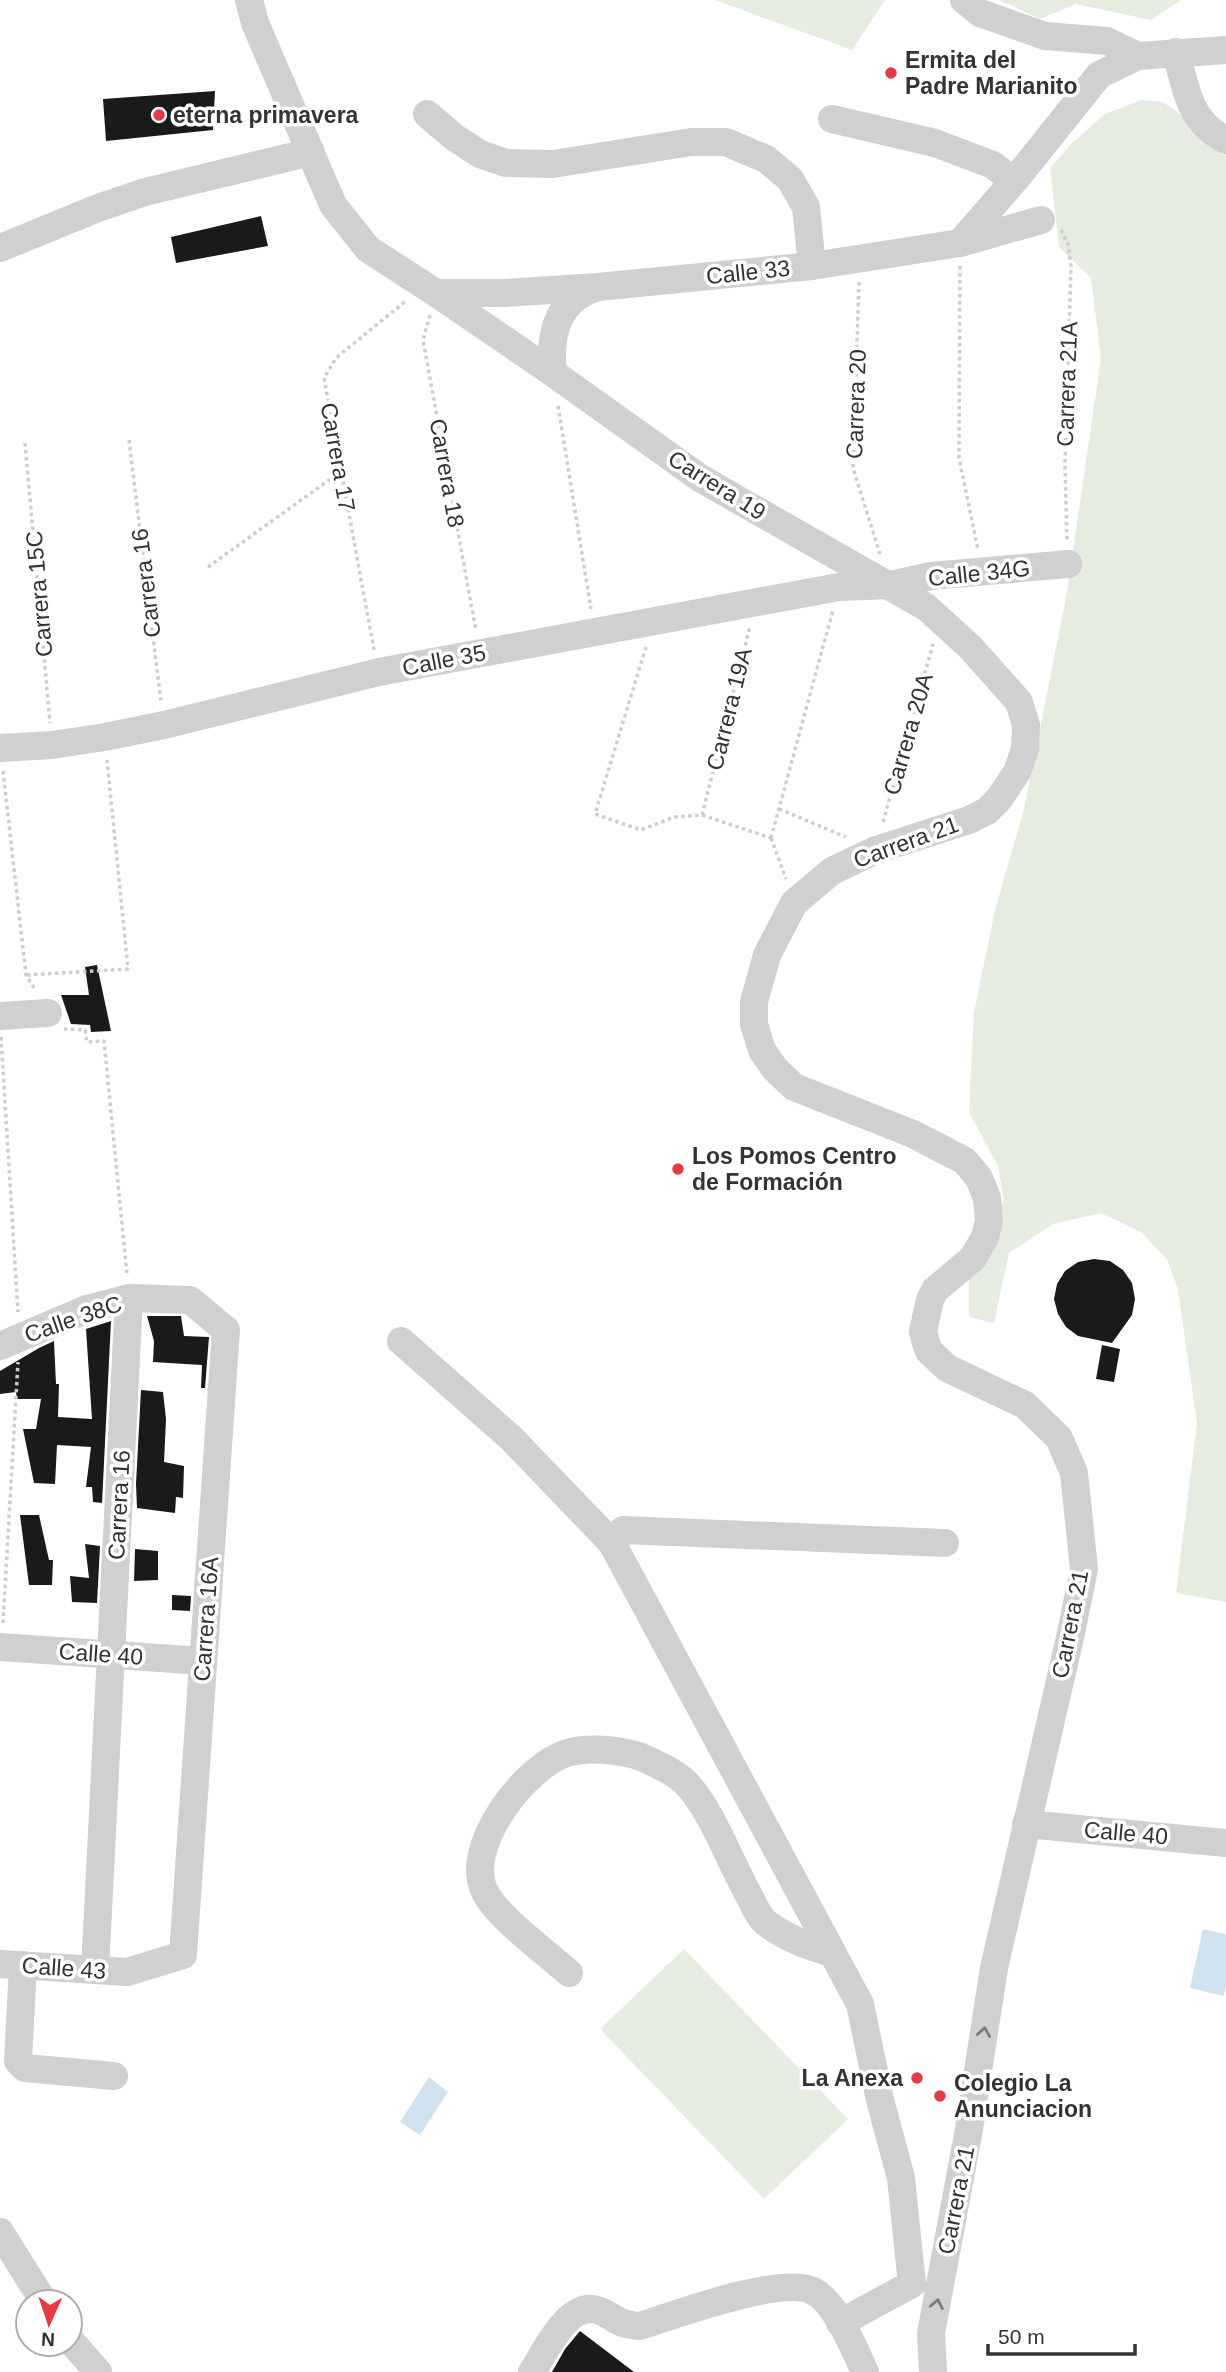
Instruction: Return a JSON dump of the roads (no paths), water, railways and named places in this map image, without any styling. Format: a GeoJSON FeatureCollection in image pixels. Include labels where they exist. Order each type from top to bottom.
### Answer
{"type":"FeatureCollection","features":[{"type":"Feature","properties":{"kind":"street","name":"Carrera 19"},"geometry":{"type":"LineString","coordinates":[[249,0],[255,23],[333,205],[368,249],[552,373],[700,478],[890,585]]}},
{"type":"Feature","properties":{"kind":"street"},"geometry":{"type":"LineString","coordinates":[[964,0],[980,13],[1045,36],[1107,41],[1138,56]]}},
{"type":"Feature","properties":{"kind":"street"},"geometry":{"type":"LineString","coordinates":[[960,243],[1099,75],[1138,56],[1226,50]]}},
{"type":"Feature","properties":{"kind":"street"},"geometry":{"type":"LineString","coordinates":[[1176,52],[1192,107],[1205,128],[1226,140]]}},
{"type":"Feature","properties":{"kind":"street"},"geometry":{"type":"LineString","coordinates":[[427,114],[480,155],[506,163],[553,164],[691,142],[726,142],[766,159],[790,179],[806,207],[812,266]]}},
{"type":"Feature","properties":{"kind":"street"},"geometry":{"type":"LineString","coordinates":[[832,119],[936,143],[1019,174]]}},
{"type":"Feature","properties":{"kind":"street"},"geometry":{"type":"LineString","coordinates":[[0,248],[145,192],[311,152]]}},
{"type":"Feature","properties":{"kind":"street","name":"Calle 33"},"geometry":{"type":"LineString","coordinates":[[430,289],[505,293],[598,287],[812,266],[960,243],[1041,220]]}},
{"type":"Feature","properties":{"kind":"street"},"geometry":{"type":"LineString","coordinates":[[552,373],[551,352],[557,321],[570,302],[598,287]]}},
{"type":"Feature","properties":{"kind":"street","name":"Calle 34G"},"geometry":{"type":"LineString","coordinates":[[890,585],[931,576],[1068,564]]}},
{"type":"Feature","properties":{"kind":"street","name":"Calle 35"},"geometry":{"type":"LineString","coordinates":[[0,748],[52,745],[105,737],[379,672],[839,587],[890,585]]}},
{"type":"Feature","properties":{"kind":"street","name":"Carrera 21"},"geometry":{"type":"LineString","coordinates":[[890,585],[940,619],[970,647],[1019,702],[1026,725],[1025,750],[1017,772],[999,799],[987,811],[969,820],[876,850],[832,871],[794,903],[778,956],[754,1002],[754,1024],[762,1050],[775,1069],[794,1087],[924,1139],[965,1161],[979,1178],[987,1198],[989,1221],[985,1237],[973,1258],[935,1290],[923,1332],[929,1352],[947,1368],[1025,1405],[1059,1437],[1074,1473],[1084,1569],[994,1968],[969,2129],[931,2333],[933,2359]]}},
{"type":"Feature","properties":{"kind":"street"},"geometry":{"type":"LineString","coordinates":[[0,1016],[48,1013]]}},
{"type":"Feature","properties":{"kind":"street","name":"Calle 38C"},"geometry":{"type":"LineString","coordinates":[[0,1346],[87,1309],[129,1298],[190,1300]]}},
{"type":"Feature","properties":{"kind":"street","name":"Carrera 16"},"geometry":{"type":"LineString","coordinates":[[95,1970],[129,1298]]}},
{"type":"Feature","properties":{"kind":"street","name":"Carrera 16A"},"geometry":{"type":"LineString","coordinates":[[127,1972],[183,1955],[226,1330],[190,1300]]}},
{"type":"Feature","properties":{"kind":"street"},"geometry":{"type":"LineString","coordinates":[[401,1341],[511,1438],[612,1543],[860,2004],[880,2100],[901,2178],[912,2284],[840,2323]]}},
{"type":"Feature","properties":{"kind":"street"},"geometry":{"type":"LineString","coordinates":[[612,1543],[623,1530],[945,1542]]}},
{"type":"Feature","properties":{"kind":"street","name":"Calle 40"},"geometry":{"type":"LineString","coordinates":[[0,1647],[203,1661]]}},
{"type":"Feature","properties":{"kind":"street"},"geometry":{"type":"LineString","coordinates":[[569,1973],[495,1909],[483,1890],[479,1862],[484,1842],[501,1813],[528,1777],[566,1753],[602,1748],[648,1759],[686,1782],[709,1816],[763,1921],[799,1943],[832,1953]]}},
{"type":"Feature","properties":{"kind":"street","name":"Calle 40"},"geometry":{"type":"LineString","coordinates":[[1026,1824],[1226,1843]]}},
{"type":"Feature","properties":{"kind":"street"},"geometry":{"type":"LineString","coordinates":[[12,1965],[19,2061],[25,2068],[114,2076]]}},
{"type":"Feature","properties":{"kind":"street","name":"Calle 43"},"geometry":{"type":"LineString","coordinates":[[12,1965],[127,1972]]}},
{"type":"Feature","properties":{"kind":"street"},"geometry":{"type":"LineString","coordinates":[[0,2232],[35,2288]]}},
{"type":"Feature","properties":{"kind":"street"},"geometry":{"type":"LineString","coordinates":[[532,2372],[568,2318],[577,2311],[598,2310],[615,2322],[626,2326],[640,2326],[750,2292],[790,2287],[812,2290],[828,2304],[865,2372]]}},
{"type":"Feature","properties":{"kind":"street"},"geometry":{"type":"LineString","coordinates":[[916,2372],[915,2360],[921,2351],[933,2359]]}},
{"type":"Feature","properties":{"kind":"street"},"geometry":{"type":"LineString","coordinates":[[84,2356],[98,2372]]}},
{"type":"Feature","properties":{"kind":"water"},"geometry":{"type":"Polygon","coordinates":[[[1203,1929],[1226,1934],[1224,1996],[1190,1988],[1203,1929]]]}},
{"type":"Feature","properties":{"kind":"water"},"geometry":{"type":"Polygon","coordinates":[[[429,2077],[448,2092],[420,2135],[400,2122],[429,2077]]]}},
{"type":"Feature","properties":{"kind":"place","name":"Ermita del Padre Marianito"},"geometry":{"type":"Point","coordinates":[891,73]}},
{"type":"Feature","properties":{"kind":"place","name":"eterna primavera"},"geometry":{"type":"Point","coordinates":[159,115]}},
{"type":"Feature","properties":{"kind":"place","name":"Los Pomos Centro de Formación"},"geometry":{"type":"Point","coordinates":[678,1169]}},
{"type":"Feature","properties":{"kind":"place","name":"La Anexa"},"geometry":{"type":"Point","coordinates":[917,2078]}},
{"type":"Feature","properties":{"kind":"place","name":"Colegio La Anunciacion"},"geometry":{"type":"Point","coordinates":[940,2096]}}]}
